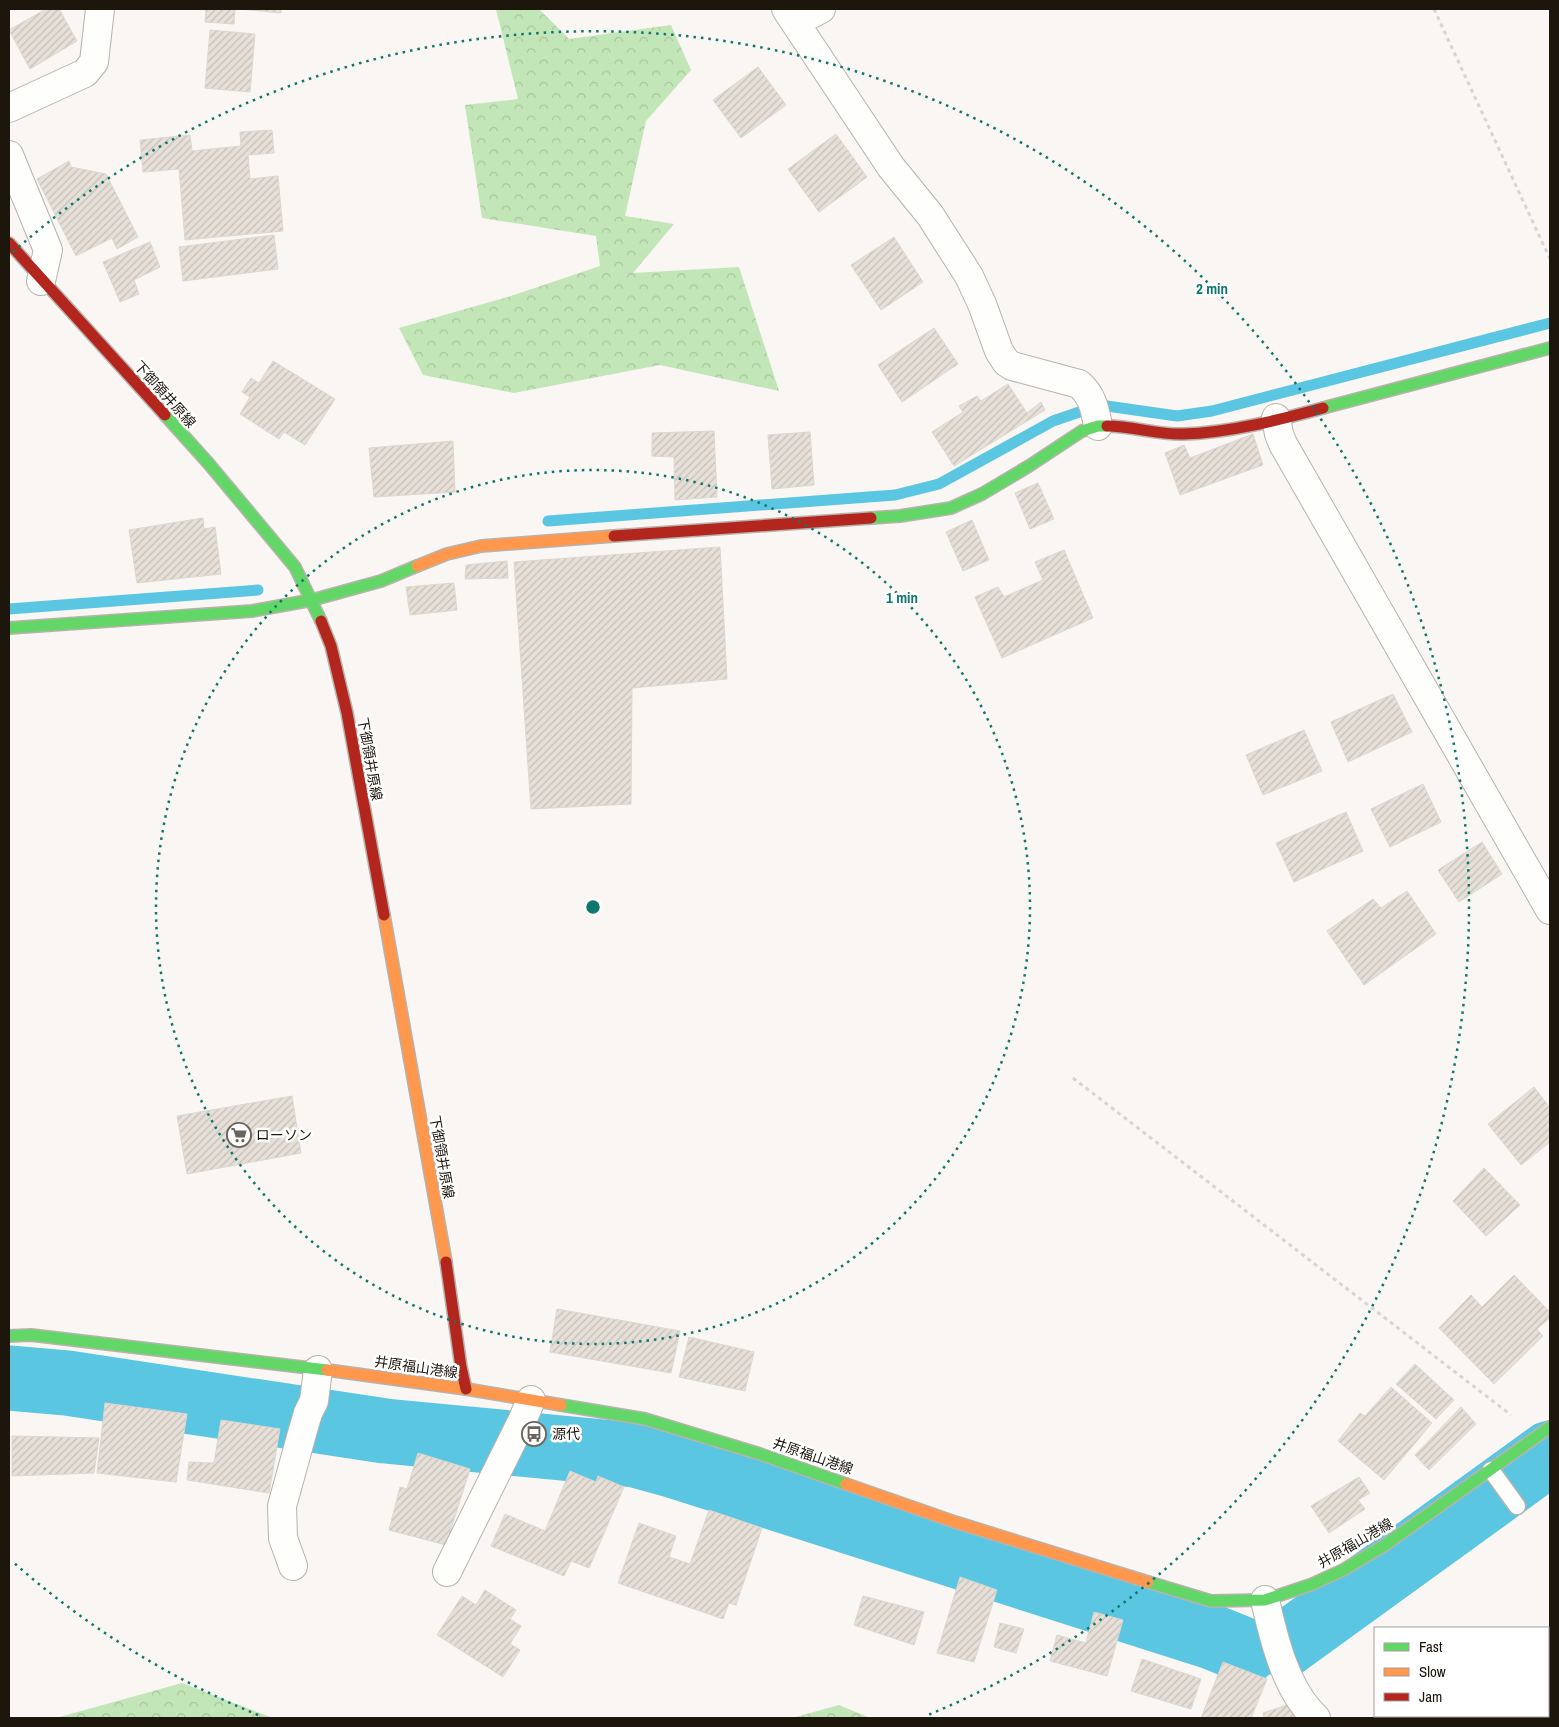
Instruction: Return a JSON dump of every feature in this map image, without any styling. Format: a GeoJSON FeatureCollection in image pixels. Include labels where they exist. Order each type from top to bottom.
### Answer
{"type":"FeatureCollection","features":[{"type":"Feature","properties":{"kind":"main road","name":"下御領井原線"},"geometry":{"type":"LineString","coordinates":[[9,243],[208,464],[295,567],[332,646],[347,714],[449,1276],[461,1367],[466,1389]]}},
{"type":"Feature","properties":{"kind":"main road"},"geometry":{"type":"LineString","coordinates":[[9,628],[252,611],[312,600],[381,581],[447,554],[481,546],[900,516],[951,508],[982,494],[1082,431],[1095,414],[1121,426],[1182,434],[1242,427],[1550,348]]}},
{"type":"Feature","properties":{"kind":"main road","name":"井原福山港線"},"geometry":{"type":"LineString","coordinates":[[9,1336],[31,1335],[466,1389],[645,1419],[760,1454],[1038,1549],[1211,1601],[1265,1600],[1310,1585],[1343,1570],[1495,1476],[1535,1438],[1550,1427]]}},
{"type":"Feature","properties":{"kind":"street"},"geometry":{"type":"LineString","coordinates":[[9,108],[85,73],[94,62],[100,9]]}},
{"type":"Feature","properties":{"kind":"street"},"geometry":{"type":"LineString","coordinates":[[821,9],[791,15],[890,167],[930,215],[969,276],[982,304],[999,351],[1006,362],[1012,366],[1079,384],[1087,390],[1095,414]]}},
{"type":"Feature","properties":{"kind":"street"},"geometry":{"type":"LineString","coordinates":[[9,155],[48,250],[42,281]]}},
{"type":"Feature","properties":{"kind":"street"},"geometry":{"type":"LineString","coordinates":[[1276,418],[1283,444],[1550,910]]}},
{"type":"Feature","properties":{"kind":"street"},"geometry":{"type":"LineString","coordinates":[[293,1566],[283,1538],[282,1506],[305,1422],[314,1401],[318,1370]]}},
{"type":"Feature","properties":{"kind":"street"},"geometry":{"type":"LineString","coordinates":[[447,1572],[531,1400]]}},
{"type":"Feature","properties":{"kind":"street"},"geometry":{"type":"LineString","coordinates":[[1265,1600],[1272,1633],[1286,1672],[1306,1709],[1316,1718]]}},
{"type":"Feature","properties":{"kind":"lane"},"geometry":{"type":"LineString","coordinates":[[1495,1476],[1514,1502]]}},
{"type":"Feature","properties":{"kind":"path"},"geometry":{"type":"LineString","coordinates":[[1434,9],[1550,259]]}},
{"type":"Feature","properties":{"kind":"path"},"geometry":{"type":"LineString","coordinates":[[1073,1078],[1514,1417],[1535,1438]]}},
{"type":"Feature","properties":{"kind":"green space"},"geometry":{"type":"Polygon","coordinates":[[[496,9],[539,9],[569,39],[671,25],[691,70],[646,121],[625,216],[674,224],[633,273],[739,267],[779,391],[660,365],[514,393],[423,375],[399,328],[511,296],[600,266],[596,236],[482,218],[465,105],[518,99],[496,9]]]}},
{"type":"Feature","properties":{"kind":"green space"},"geometry":{"type":"Polygon","coordinates":[[[182,1683],[273,1718],[56,1718],[182,1683]]]}},
{"type":"Feature","properties":{"kind":"green space"},"geometry":{"type":"Polygon","coordinates":[[[839,1705],[870,1718],[792,1718],[839,1705]]]}},
{"type":"Feature","properties":{"kind":"building"},"geometry":{"type":"Polygon","coordinates":[[[46,9],[59,9],[77,41],[30,69],[9,30],[46,9]]]}},
{"type":"Feature","properties":{"kind":"building"},"geometry":{"type":"Polygon","coordinates":[[[206,9],[235,9],[234,24],[205,22],[206,9]]]}},
{"type":"Feature","properties":{"kind":"building"},"geometry":{"type":"Polygon","coordinates":[[[239,9],[281,9],[281,13],[239,9]]]}},
{"type":"Feature","properties":{"kind":"building"},"geometry":{"type":"Polygon","coordinates":[[[210,30],[255,34],[250,92],[205,88],[210,30]]]}},
{"type":"Feature","properties":{"kind":"building"},"geometry":{"type":"Polygon","coordinates":[[[758,67],[786,105],[741,138],[713,100],[758,67]]]}},
{"type":"Feature","properties":{"kind":"building"},"geometry":{"type":"Polygon","coordinates":[[[272,130],[274,153],[248,155],[250,179],[278,176],[283,231],[185,240],[179,169],[143,172],[140,140],[190,135],[192,151],[241,146],[240,132],[272,130]]]}},
{"type":"Feature","properties":{"kind":"building"},"geometry":{"type":"Polygon","coordinates":[[[836,134],[867,177],[819,212],[788,169],[836,134]]]}},
{"type":"Feature","properties":{"kind":"building"},"geometry":{"type":"Polygon","coordinates":[[[69,161],[71,167],[106,174],[138,237],[117,249],[112,238],[76,256],[37,179],[69,161]]]}},
{"type":"Feature","properties":{"kind":"building"},"geometry":{"type":"Polygon","coordinates":[[[274,235],[278,269],[183,281],[179,247],[274,235]]]}},
{"type":"Feature","properties":{"kind":"building"},"geometry":{"type":"Polygon","coordinates":[[[894,237],[923,282],[881,310],[851,265],[894,237]]]}},
{"type":"Feature","properties":{"kind":"building"},"geometry":{"type":"Polygon","coordinates":[[[150,242],[160,267],[134,280],[139,294],[120,302],[103,262],[150,242]]]}},
{"type":"Feature","properties":{"kind":"building"},"geometry":{"type":"Polygon","coordinates":[[[934,328],[958,364],[902,402],[878,365],[934,328]]]}},
{"type":"Feature","properties":{"kind":"building"},"geometry":{"type":"Polygon","coordinates":[[[273,361],[335,399],[305,445],[284,432],[279,439],[240,414],[250,397],[242,392],[251,378],[259,383],[273,361]]]}},
{"type":"Feature","properties":{"kind":"building"},"geometry":{"type":"Polygon","coordinates":[[[1008,384],[1027,413],[1041,402],[1045,410],[954,466],[932,432],[963,412],[959,406],[977,396],[981,401],[1008,384]]]}},
{"type":"Feature","properties":{"kind":"building"},"geometry":{"type":"Polygon","coordinates":[[[714,431],[717,497],[675,500],[674,457],[652,456],[652,433],[714,431]]]}},
{"type":"Feature","properties":{"kind":"building"},"geometry":{"type":"Polygon","coordinates":[[[810,432],[814,485],[772,489],[768,435],[810,432]]]}},
{"type":"Feature","properties":{"kind":"building"},"geometry":{"type":"Polygon","coordinates":[[[1253,434],[1263,465],[1180,495],[1165,453],[1184,445],[1190,458],[1253,434]]]}},
{"type":"Feature","properties":{"kind":"building"},"geometry":{"type":"Polygon","coordinates":[[[453,441],[455,492],[374,497],[369,448],[453,441]]]}},
{"type":"Feature","properties":{"kind":"building"},"geometry":{"type":"Polygon","coordinates":[[[1038,483],[1054,519],[1030,529],[1015,493],[1038,483]]]}},
{"type":"Feature","properties":{"kind":"building"},"geometry":{"type":"Polygon","coordinates":[[[203,518],[204,529],[215,527],[221,574],[137,583],[129,530],[203,518]]]}},
{"type":"Feature","properties":{"kind":"building"},"geometry":{"type":"Polygon","coordinates":[[[972,520],[989,560],[963,571],[946,532],[972,520]]]}},
{"type":"Feature","properties":{"kind":"building"},"geometry":{"type":"Polygon","coordinates":[[[720,547],[727,679],[632,688],[631,804],[531,809],[514,562],[720,547]]]}},
{"type":"Feature","properties":{"kind":"building"},"geometry":{"type":"Polygon","coordinates":[[[1064,550],[1093,618],[1002,658],[975,597],[998,587],[1004,597],[1043,580],[1035,562],[1064,550]]]}},
{"type":"Feature","properties":{"kind":"building"},"geometry":{"type":"Polygon","coordinates":[[[507,561],[508,578],[465,579],[466,565],[507,561]]]}},
{"type":"Feature","properties":{"kind":"building"},"geometry":{"type":"Polygon","coordinates":[[[454,583],[457,610],[410,615],[406,587],[454,583]]]}},
{"type":"Feature","properties":{"kind":"building"},"geometry":{"type":"Polygon","coordinates":[[[1393,694],[1412,732],[1348,762],[1331,722],[1393,694]]]}},
{"type":"Feature","properties":{"kind":"building"},"geometry":{"type":"Polygon","coordinates":[[[1304,730],[1322,771],[1263,795],[1246,755],[1304,730]]]}},
{"type":"Feature","properties":{"kind":"building"},"geometry":{"type":"Polygon","coordinates":[[[1423,784],[1441,822],[1390,847],[1371,809],[1423,784]]]}},
{"type":"Feature","properties":{"kind":"building"},"geometry":{"type":"Polygon","coordinates":[[[1346,812],[1363,851],[1294,882],[1276,843],[1346,812]]]}},
{"type":"Feature","properties":{"kind":"building"},"geometry":{"type":"Polygon","coordinates":[[[1482,842],[1502,874],[1459,902],[1438,870],[1482,842]]]}},
{"type":"Feature","properties":{"kind":"building"},"geometry":{"type":"Polygon","coordinates":[[[1407,891],[1436,934],[1364,985],[1327,931],[1373,899],[1381,908],[1407,891]]]}},
{"type":"Feature","properties":{"kind":"building"},"geometry":{"type":"Polygon","coordinates":[[[1534,1087],[1550,1108],[1550,1142],[1521,1165],[1488,1124],[1534,1087]]]}},
{"type":"Feature","properties":{"kind":"building","name":"ローソン"},"geometry":{"type":"Polygon","coordinates":[[[292,1096],[301,1153],[187,1174],[177,1116],[292,1096]]]}},
{"type":"Feature","properties":{"kind":"building"},"geometry":{"type":"Polygon","coordinates":[[[1484,1168],[1520,1205],[1486,1236],[1453,1201],[1484,1168]]]}},
{"type":"Feature","properties":{"kind":"building"},"geometry":{"type":"Polygon","coordinates":[[[1514,1275],[1550,1312],[1550,1318],[1537,1329],[1543,1336],[1494,1384],[1439,1328],[1471,1295],[1482,1307],[1514,1275]]]}},
{"type":"Feature","properties":{"kind":"building"},"geometry":{"type":"Polygon","coordinates":[[[557,1309],[680,1331],[671,1373],[550,1352],[557,1309]]]}},
{"type":"Feature","properties":{"kind":"building"},"geometry":{"type":"Polygon","coordinates":[[[689,1337],[754,1352],[745,1391],[679,1377],[689,1337]]]}},
{"type":"Feature","properties":{"kind":"building"},"geometry":{"type":"Polygon","coordinates":[[[1415,1364],[1454,1400],[1436,1419],[1396,1384],[1415,1364]]]}},
{"type":"Feature","properties":{"kind":"building"},"geometry":{"type":"Polygon","coordinates":[[[1391,1387],[1432,1423],[1384,1480],[1338,1441],[1360,1413],[1365,1416],[1391,1387]]]}},
{"type":"Feature","properties":{"kind":"building"},"geometry":{"type":"Polygon","coordinates":[[[105,1403],[187,1414],[176,1482],[97,1473],[105,1403]]]}},
{"type":"Feature","properties":{"kind":"building"},"geometry":{"type":"Polygon","coordinates":[[[1461,1407],[1476,1424],[1429,1470],[1415,1455],[1461,1407]]]}},
{"type":"Feature","properties":{"kind":"building"},"geometry":{"type":"Polygon","coordinates":[[[221,1420],[280,1429],[269,1493],[187,1480],[189,1462],[214,1463],[221,1420]]]}},
{"type":"Feature","properties":{"kind":"building"},"geometry":{"type":"Polygon","coordinates":[[[12,1436],[99,1438],[94,1473],[12,1476],[12,1436]]]}},
{"type":"Feature","properties":{"kind":"building"},"geometry":{"type":"Polygon","coordinates":[[[418,1453],[470,1469],[446,1545],[389,1530],[400,1487],[407,1489],[418,1453]]]}},
{"type":"Feature","properties":{"kind":"building"},"geometry":{"type":"Polygon","coordinates":[[[570,1471],[596,1482],[598,1476],[624,1487],[589,1568],[571,1561],[564,1576],[491,1546],[505,1514],[545,1531],[570,1471]]]}},
{"type":"Feature","properties":{"kind":"building"},"geometry":{"type":"Polygon","coordinates":[[[1359,1477],[1370,1493],[1358,1500],[1365,1509],[1329,1533],[1311,1506],[1359,1477]]]}},
{"type":"Feature","properties":{"kind":"building"},"geometry":{"type":"Polygon","coordinates":[[[709,1510],[762,1528],[736,1605],[729,1603],[723,1619],[618,1583],[639,1523],[676,1536],[669,1557],[690,1564],[709,1510]]]}},
{"type":"Feature","properties":{"kind":"building"},"geometry":{"type":"Polygon","coordinates":[[[960,1577],[997,1590],[974,1662],[937,1653],[960,1577]]]}},
{"type":"Feature","properties":{"kind":"building"},"geometry":{"type":"Polygon","coordinates":[[[485,1590],[516,1610],[510,1619],[521,1626],[510,1644],[520,1650],[503,1677],[437,1635],[462,1596],[476,1605],[485,1590]]]}},
{"type":"Feature","properties":{"kind":"building"},"geometry":{"type":"Polygon","coordinates":[[[863,1596],[924,1612],[914,1645],[854,1625],[863,1596]]]}},
{"type":"Feature","properties":{"kind":"building"},"geometry":{"type":"Polygon","coordinates":[[[1094,1612],[1123,1620],[1107,1676],[1050,1661],[1057,1635],[1086,1643],[1094,1612]]]}},
{"type":"Feature","properties":{"kind":"building"},"geometry":{"type":"Polygon","coordinates":[[[1000,1623],[1024,1629],[1016,1653],[994,1647],[1000,1623]]]}},
{"type":"Feature","properties":{"kind":"building"},"geometry":{"type":"Polygon","coordinates":[[[1142,1659],[1201,1679],[1191,1709],[1131,1691],[1142,1659]]]}},
{"type":"Feature","properties":{"kind":"building"},"geometry":{"type":"Polygon","coordinates":[[[1223,1662],[1267,1679],[1251,1718],[1201,1718],[1223,1662]]]}},
{"type":"Feature","properties":{"kind":"building"},"geometry":{"type":"Polygon","coordinates":[[[1290,1704],[1294,1718],[1264,1718],[1263,1713],[1290,1704]]]}},
{"type":"Feature","properties":{"kind":"waterway"},"geometry":{"type":"LineString","coordinates":[[548,521],[895,495],[939,484],[1053,421],[1100,405],[1177,416],[1212,411],[1550,323]]}},
{"type":"Feature","properties":{"kind":"waterway"},"geometry":{"type":"LineString","coordinates":[[9,609],[258,590]]}},
{"type":"Feature","properties":{"kind":"waterway"},"geometry":{"type":"LineString","coordinates":[[9,1378],[67,1383],[385,1431],[635,1455],[675,1466],[1212,1637],[1247,1651]]}},
{"type":"Feature","properties":{"kind":"waterway"},"geometry":{"type":"LineString","coordinates":[[1285,1645],[1550,1453]]}},
{"type":"Feature","properties":{"kind":"traffic: fast"},"geometry":{"type":"LineString","coordinates":[[1323,408],[1550,348]]}},
{"type":"Feature","properties":{"kind":"traffic: fast"},"geometry":{"type":"LineString","coordinates":[[165,415],[209,464],[295,567],[321,621]]}},
{"type":"Feature","properties":{"kind":"traffic: fast"},"geometry":{"type":"LineString","coordinates":[[871,518],[900,516],[951,508],[982,494],[1082,431],[1098,426],[1107,426]]}},
{"type":"Feature","properties":{"kind":"traffic: fast"},"geometry":{"type":"LineString","coordinates":[[9,628],[252,611],[312,600],[381,581],[417,566]]}},
{"type":"Feature","properties":{"kind":"traffic: fast"},"geometry":{"type":"LineString","coordinates":[[9,1336],[31,1335],[327,1370]]}},
{"type":"Feature","properties":{"kind":"traffic: fast"},"geometry":{"type":"LineString","coordinates":[[561,1405],[645,1419],[760,1454],[846,1484]]}},
{"type":"Feature","properties":{"kind":"traffic: fast"},"geometry":{"type":"LineString","coordinates":[[1148,1582],[1211,1601],[1265,1600],[1310,1585],[1343,1570],[1385,1545],[1550,1427]]}},
{"type":"Feature","properties":{"kind":"traffic: slow"},"geometry":{"type":"LineString","coordinates":[[417,566],[447,554],[481,546],[614,536]]}},
{"type":"Feature","properties":{"kind":"traffic: slow"},"geometry":{"type":"LineString","coordinates":[[384,915],[446,1262]]}},
{"type":"Feature","properties":{"kind":"traffic: slow"},"geometry":{"type":"LineString","coordinates":[[327,1370],[466,1389],[561,1405]]}},
{"type":"Feature","properties":{"kind":"traffic: slow"},"geometry":{"type":"LineString","coordinates":[[846,1484],[955,1522],[1148,1582]]}},
{"type":"Feature","properties":{"kind":"traffic: jam"},"geometry":{"type":"LineString","coordinates":[[9,243],[165,415]]}},
{"type":"Feature","properties":{"kind":"traffic: jam"},"geometry":{"type":"LineString","coordinates":[[1107,426],[1174,434],[1200,433],[1253,425],[1323,408]]}},
{"type":"Feature","properties":{"kind":"traffic: jam"},"geometry":{"type":"LineString","coordinates":[[614,536],[871,518]]}},
{"type":"Feature","properties":{"kind":"traffic: jam"},"geometry":{"type":"LineString","coordinates":[[321,621],[331,646],[347,713],[384,915]]}},
{"type":"Feature","properties":{"kind":"traffic: jam"},"geometry":{"type":"LineString","coordinates":[[446,1262],[461,1367],[466,1389]]}},
{"type":"Feature","properties":{"kind":"place","name":"ローソン"},"geometry":{"type":"Point","coordinates":[239,1135]}},
{"type":"Feature","properties":{"kind":"place","name":"源代"},"geometry":{"type":"Point","coordinates":[534,1434]}}]}
